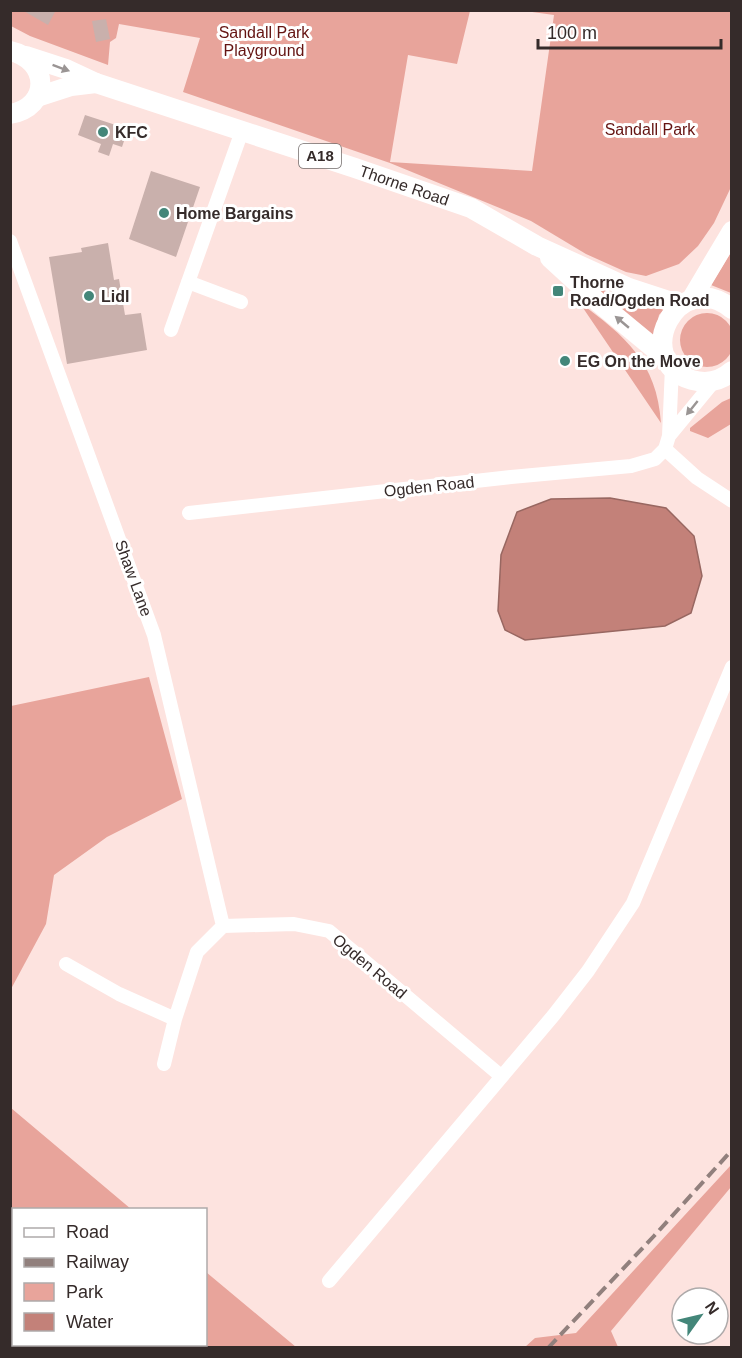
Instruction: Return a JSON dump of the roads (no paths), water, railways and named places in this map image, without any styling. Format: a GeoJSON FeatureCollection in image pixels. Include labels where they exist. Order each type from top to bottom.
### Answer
{"type":"FeatureCollection","features":[{"type":"Feature","properties":{"kind":"highway","name":"Thorne Road"},"geometry":{"type":"LineString","coordinates":[[17,52],[66,69],[96,83],[471,208],[537,246],[629,288],[686,303],[699,298],[715,300],[732,309]]}},
{"type":"Feature","properties":{"kind":"highway"},"geometry":{"type":"LineString","coordinates":[[17,52],[33,62],[39,73],[40,84],[37,97]]}},
{"type":"Feature","properties":{"kind":"highway","name":"Thorne Road"},"geometry":{"type":"LineString","coordinates":[[10,114],[23,110],[37,97],[71,86],[96,83]]}},
{"type":"Feature","properties":{"kind":"highway"},"geometry":{"type":"LineString","coordinates":[[669,363],[662,345],[663,329],[670,315],[686,303],[732,231]]}},
{"type":"Feature","properties":{"kind":"highway","name":"Thorne Road"},"geometry":{"type":"LineString","coordinates":[[537,246],[684,377],[699,382],[727,375]]}},
{"type":"Feature","properties":{"kind":"street"},"geometry":{"type":"LineString","coordinates":[[171,330],[242,131]]}},
{"type":"Feature","properties":{"kind":"street","name":"Shaw Lane"},"geometry":{"type":"LineString","coordinates":[[10,241],[154,635],[223,926]]}},
{"type":"Feature","properties":{"kind":"street"},"geometry":{"type":"LineString","coordinates":[[188,282],[241,302]]}},
{"type":"Feature","properties":{"kind":"street"},"geometry":{"type":"LineString","coordinates":[[669,363],[667,443],[697,478],[732,501]]}},
{"type":"Feature","properties":{"kind":"street","name":"Ogden Road"},"geometry":{"type":"LineString","coordinates":[[189,513],[631,466],[655,459],[727,375]]}},
{"type":"Feature","properties":{"kind":"street"},"geometry":{"type":"LineString","coordinates":[[329,1281],[553,1016],[588,971],[633,903],[732,667]]}},
{"type":"Feature","properties":{"kind":"street","name":"Ogden Road"},"geometry":{"type":"LineString","coordinates":[[223,926],[294,924],[328,932],[501,1076]]}},
{"type":"Feature","properties":{"kind":"street"},"geometry":{"type":"LineString","coordinates":[[164,1064],[175,1019],[197,952],[223,926]]}},
{"type":"Feature","properties":{"kind":"street"},"geometry":{"type":"LineString","coordinates":[[66,963],[119,994],[175,1019]]}},
{"type":"Feature","properties":{"kind":"water"},"geometry":{"type":"Polygon","coordinates":[[[610,498],[666,508],[694,536],[702,576],[691,613],[665,626],[525,640],[505,630],[498,611],[501,555],[517,512],[551,499],[610,498]]]}},
{"type":"Feature","properties":{"kind":"railway"},"geometry":{"type":"LineString","coordinates":[[548,1348],[732,1150]]}},
{"type":"Feature","properties":{"kind":"place","name":"KFC"},"geometry":{"type":"Point","coordinates":[103,132]}},
{"type":"Feature","properties":{"kind":"place","name":"Home Bargains"},"geometry":{"type":"Point","coordinates":[164,213]}},
{"type":"Feature","properties":{"kind":"place","name":"Thorne Road/Ogden Road"},"geometry":{"type":"Point","coordinates":[558,291]}},
{"type":"Feature","properties":{"kind":"place","name":"Lidl"},"geometry":{"type":"Point","coordinates":[89,296]}},
{"type":"Feature","properties":{"kind":"place","name":"EG On the Move"},"geometry":{"type":"Point","coordinates":[565,361]}},
{"type":"Feature","properties":{"kind":"park label","name":"Sandall Park Playground"},"geometry":{"type":"Point","coordinates":[264,41]}},
{"type":"Feature","properties":{"kind":"park label","name":"Sandall Park"},"geometry":{"type":"Point","coordinates":[650,129]}}]}
